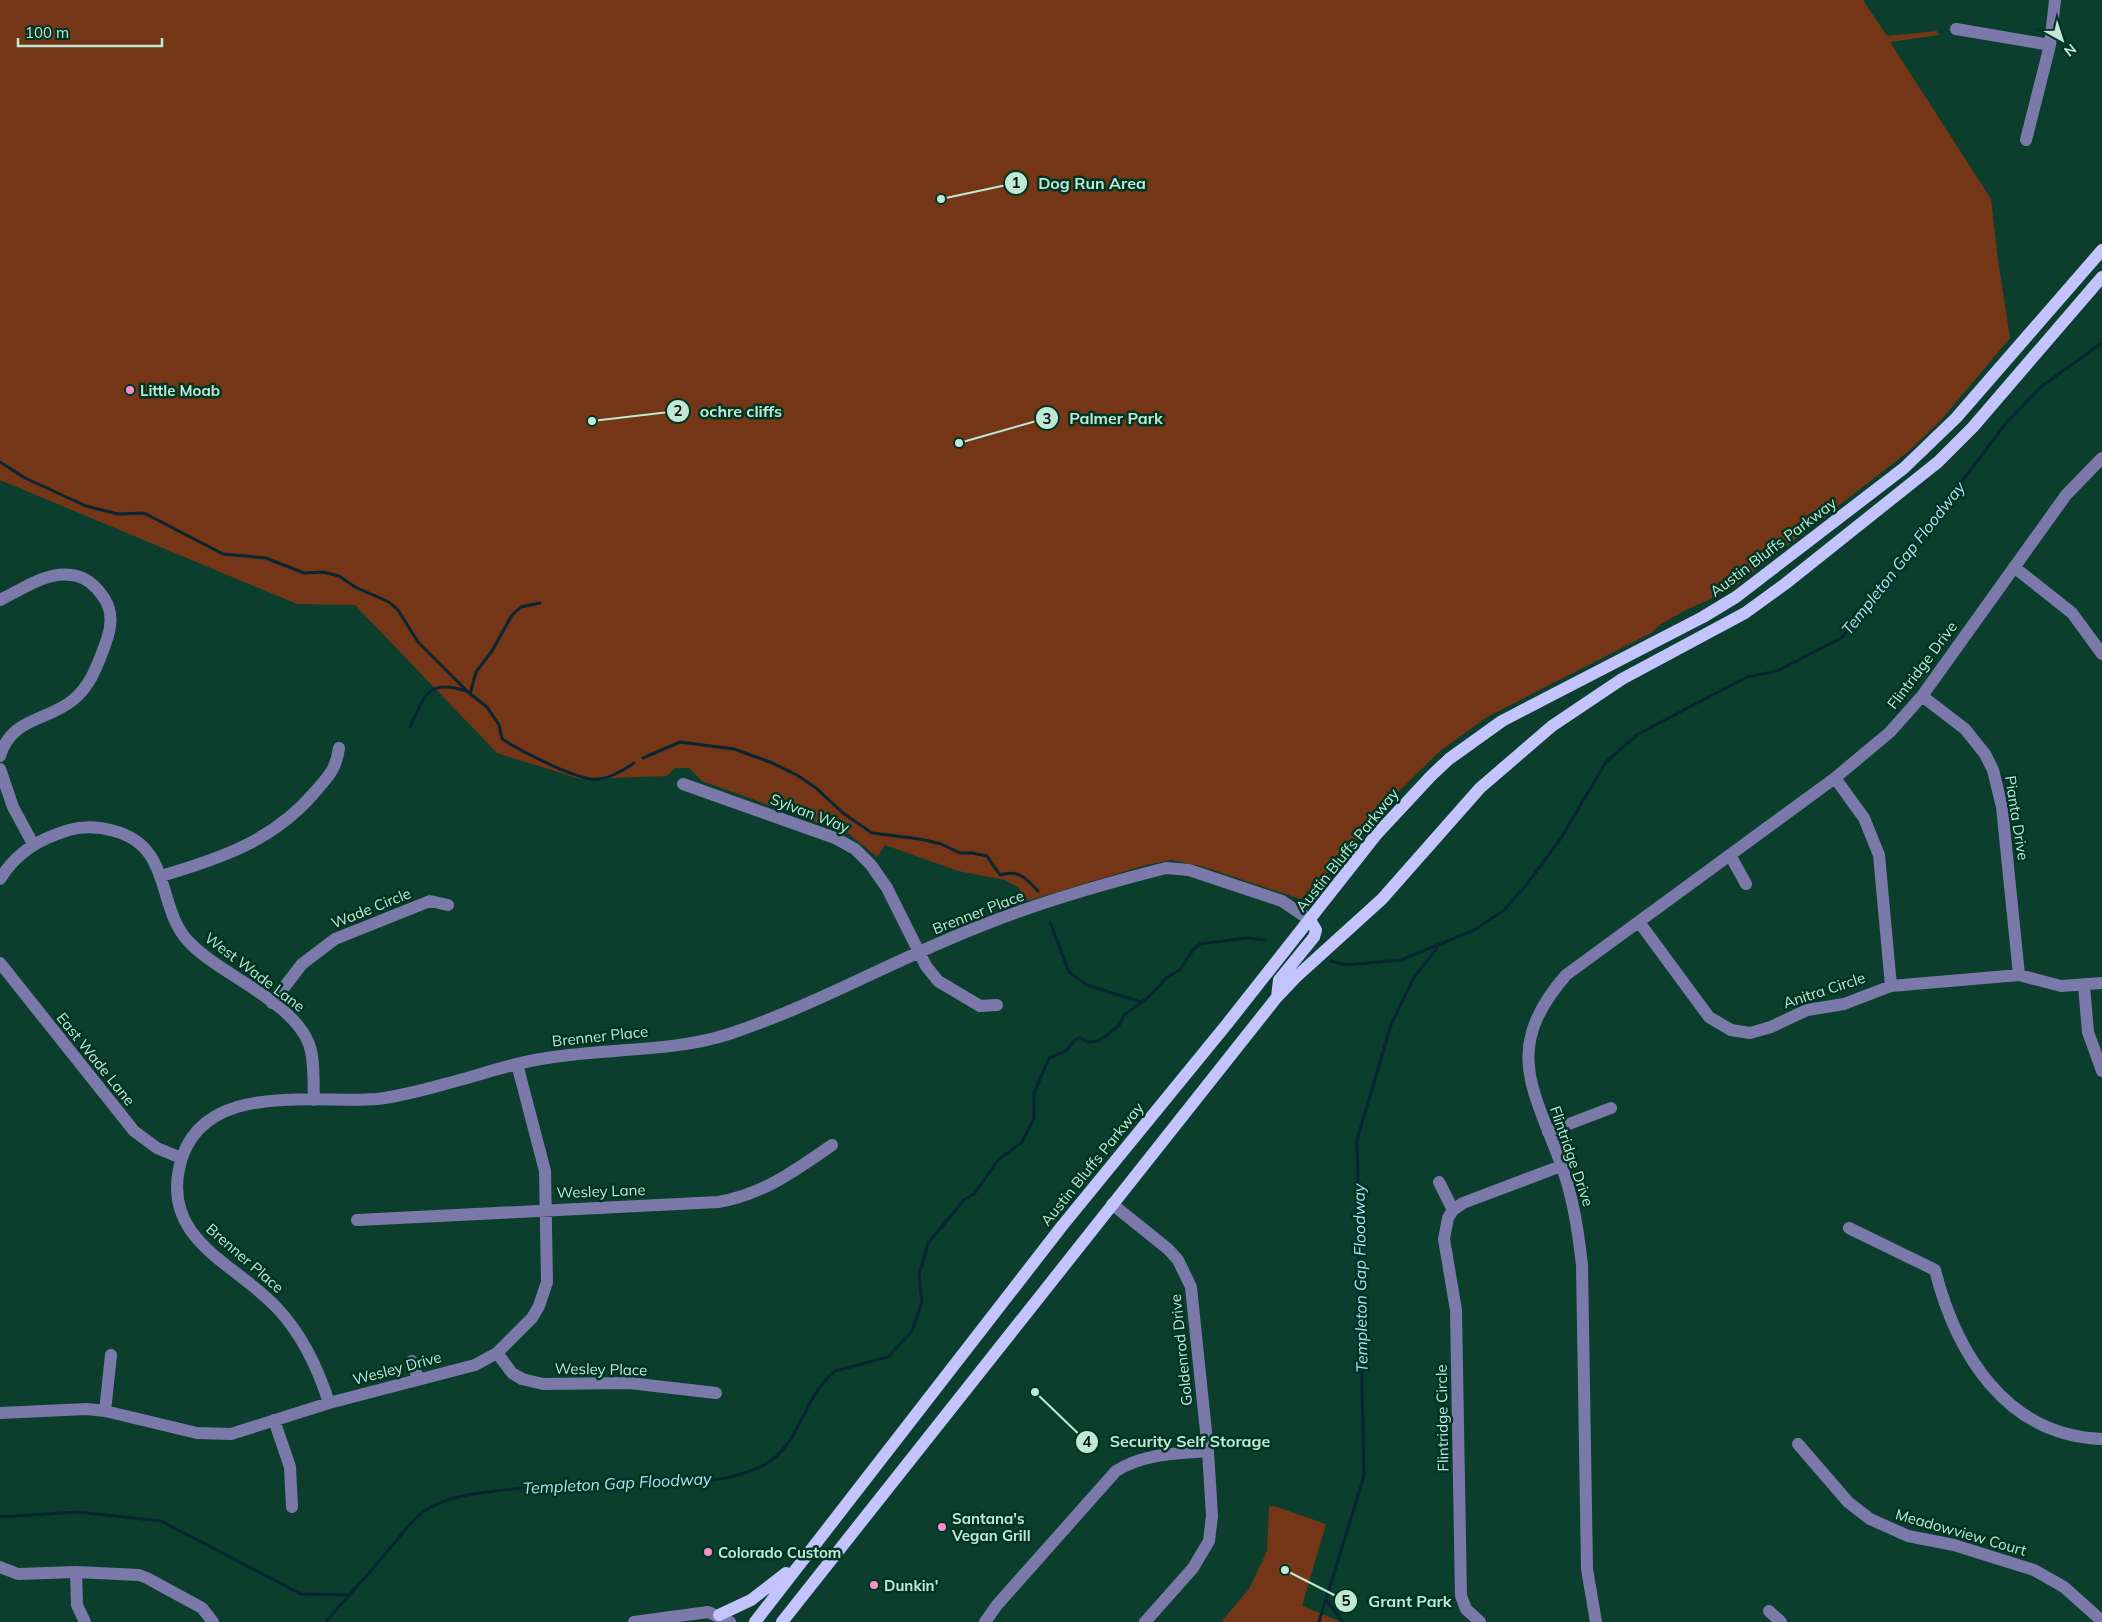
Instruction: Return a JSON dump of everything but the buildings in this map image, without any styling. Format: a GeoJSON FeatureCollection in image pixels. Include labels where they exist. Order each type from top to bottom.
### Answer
{"type":"FeatureCollection","features":[{"type":"Feature","properties":{"kind":"main road","name":"Austin Bluffs Parkway"},"geometry":{"type":"LineString","coordinates":[[755,1622],[1062,1226],[1310,920],[1376,835],[1449,759],[1502,721],[1530,705],[1697,621],[1736,597],[1904,468],[1956,418],[2102,250]]}},
{"type":"Feature","properties":{"kind":"main road"},"geometry":{"type":"LineString","coordinates":[[782,1622],[1277,997],[1296,977],[1382,899],[1460,809],[1518,754],[1586,701],[1622,679],[1745,613],[1785,584],[1938,462],[1973,427],[2102,277]]}},
{"type":"Feature","properties":{"kind":"main road"},"geometry":{"type":"LineString","coordinates":[[1277,997],[1278,980],[1314,937],[1316,930],[1310,920]]}},
{"type":"Feature","properties":{"kind":"main road"},"geometry":{"type":"LineString","coordinates":[[725,1619],[802,1560]]}},
{"type":"Feature","properties":{"kind":"street"},"geometry":{"type":"LineString","coordinates":[[2026,140],[2050,45],[2054,0]]}},
{"type":"Feature","properties":{"kind":"street"},"geometry":{"type":"LineString","coordinates":[[1956,29],[2050,45]]}},
{"type":"Feature","properties":{"kind":"street","name":"Flintridge Drive"},"geometry":{"type":"LineString","coordinates":[[1596,1622],[1587,1569],[1582,1265],[1578,1229],[1561,1166],[1533,1096],[1529,1078],[1528,1054],[1532,1030],[1540,1011],[1552,991],[1566,975],[1835,778],[1877,745],[1922,696],[2066,495],[2102,458]]}},
{"type":"Feature","properties":{"kind":"street"},"geometry":{"type":"LineString","coordinates":[[2014,567],[2072,613],[2102,654]]}},
{"type":"Feature","properties":{"kind":"street"},"geometry":{"type":"LineString","coordinates":[[0,600],[43,579],[63,574],[74,575],[90,582],[97,588],[108,605],[111,614],[109,634],[95,673],[88,684],[66,704],[22,725],[13,732],[6,740],[0,756]]}},
{"type":"Feature","properties":{"kind":"street","name":"Pianta Drive"},"geometry":{"type":"LineString","coordinates":[[1922,696],[1965,729],[1985,754],[1993,770],[2002,807],[2018,976]]}},
{"type":"Feature","properties":{"kind":"street"},"geometry":{"type":"LineString","coordinates":[[161,876],[213,861],[268,835],[300,809],[330,774],[336,765],[339,748]]}},
{"type":"Feature","properties":{"kind":"street"},"geometry":{"type":"LineString","coordinates":[[0,769],[13,808],[33,844],[14,860],[0,879]]}},
{"type":"Feature","properties":{"kind":"street"},"geometry":{"type":"LineString","coordinates":[[1835,778],[1864,818],[1878,850],[1891,986]]}},
{"type":"Feature","properties":{"kind":"street","name":"Sylvan Way"},"geometry":{"type":"LineString","coordinates":[[683,784],[834,838],[855,849],[879,875],[932,975],[945,987],[980,1006],[997,1005]]}},
{"type":"Feature","properties":{"kind":"street","name":"West Wade Lane"},"geometry":{"type":"LineString","coordinates":[[33,844],[77,828],[106,828],[120,832],[138,842],[151,856],[161,876],[175,920],[187,941],[212,962],[272,1002],[296,1022],[309,1044],[312,1058],[314,1100]]}},
{"type":"Feature","properties":{"kind":"street"},"geometry":{"type":"LineString","coordinates":[[1730,855],[1746,884]]}},
{"type":"Feature","properties":{"kind":"street","name":"Brenner Place"},"geometry":{"type":"LineString","coordinates":[[329,1403],[312,1358],[289,1321],[261,1292],[206,1249],[188,1228],[178,1207],[177,1194],[182,1158],[203,1125],[232,1107],[254,1102],[392,1097],[545,1058],[686,1044],[725,1036],[800,1007],[991,922],[1166,868],[1188,870],[1282,901],[1310,920]]}},
{"type":"Feature","properties":{"kind":"street","name":"Wade Circle"},"geometry":{"type":"LineString","coordinates":[[272,1002],[302,964],[335,939],[430,902],[448,905]]}},
{"type":"Feature","properties":{"kind":"street","name":"Anitra Circle"},"geometry":{"type":"LineString","coordinates":[[1639,922],[1709,1017],[1722,1026],[1738,1032],[1759,1032],[1800,1012],[1844,1004],[1891,986],[2018,976],[2061,986],[2084,986],[2102,983]]}},
{"type":"Feature","properties":{"kind":"street","name":"East Wade Lane"},"geometry":{"type":"LineString","coordinates":[[0,963],[134,1131],[157,1148],[182,1158]]}},
{"type":"Feature","properties":{"kind":"street"},"geometry":{"type":"LineString","coordinates":[[2084,986],[2088,1032],[2102,1071]]}},
{"type":"Feature","properties":{"kind":"street","name":"Wesley Drive"},"geometry":{"type":"LineString","coordinates":[[0,1414],[72,1409],[105,1411],[209,1435],[231,1434],[329,1403],[475,1365],[498,1354],[523,1329],[544,1295],[547,1274],[546,1210],[542,1159],[517,1064]]}},
{"type":"Feature","properties":{"kind":"street"},"geometry":{"type":"LineString","coordinates":[[1548,1132],[1611,1108]]}},
{"type":"Feature","properties":{"kind":"street","name":"Wesley Lane"},"geometry":{"type":"LineString","coordinates":[[357,1220],[704,1203],[732,1200],[770,1186],[832,1145]]}},
{"type":"Feature","properties":{"kind":"street"},"geometry":{"type":"LineString","coordinates":[[1440,1182],[1453,1210],[1464,1203],[1561,1166]]}},
{"type":"Feature","properties":{"kind":"street","name":"Goldenrod Drive"},"geometry":{"type":"LineString","coordinates":[[1112,1204],[1168,1249],[1181,1266],[1191,1287],[1208,1451],[1212,1516],[1209,1541],[1194,1568],[1145,1622]]}},
{"type":"Feature","properties":{"kind":"street","name":"Flintridge Circle"},"geometry":{"type":"LineString","coordinates":[[1453,1210],[1445,1226],[1444,1239],[1456,1310],[1461,1596],[1466,1609],[1480,1622]]}},
{"type":"Feature","properties":{"kind":"street"},"geometry":{"type":"LineString","coordinates":[[1849,1228],[1936,1270],[1944,1303],[1960,1341],[1996,1392],[2016,1409],[2054,1430],[2102,1439]]}},
{"type":"Feature","properties":{"kind":"street","name":"Wesley Place"},"geometry":{"type":"LineString","coordinates":[[498,1354],[517,1376],[543,1384],[622,1383],[716,1393]]}},
{"type":"Feature","properties":{"kind":"street"},"geometry":{"type":"LineString","coordinates":[[105,1411],[111,1355]]}},
{"type":"Feature","properties":{"kind":"street"},"geometry":{"type":"LineString","coordinates":[[412,1361],[418,1379]]}},
{"type":"Feature","properties":{"kind":"street"},"geometry":{"type":"LineString","coordinates":[[274,1420],[290,1467],[292,1507]]}},
{"type":"Feature","properties":{"kind":"street","name":"Meadowview Court"},"geometry":{"type":"LineString","coordinates":[[1798,1444],[1848,1502],[1870,1518],[1908,1536],[1962,1547],[2034,1570],[2064,1587],[2102,1621]]}},
{"type":"Feature","properties":{"kind":"street"},"geometry":{"type":"LineString","coordinates":[[985,1622],[997,1605],[1116,1471],[1128,1463],[1142,1458],[1208,1451]]}},
{"type":"Feature","properties":{"kind":"street"},"geometry":{"type":"LineString","coordinates":[[0,1567],[18,1574],[76,1572],[147,1578],[202,1608],[213,1622]]}},
{"type":"Feature","properties":{"kind":"street"},"geometry":{"type":"LineString","coordinates":[[76,1572],[77,1604],[85,1622]]}},
{"type":"Feature","properties":{"kind":"street"},"geometry":{"type":"LineString","coordinates":[[1769,1611],[1781,1622]]}},
{"type":"Feature","properties":{"kind":"street"},"geometry":{"type":"LineString","coordinates":[[634,1622],[689,1618],[708,1612],[725,1619]]}},
{"type":"Feature","properties":{"kind":"shaded area"},"geometry":{"type":"Polygon","coordinates":[[[0,0],[1863,0],[1887,36],[1937,31],[1939,35],[1890,42],[1991,199],[2010,338],[1941,420],[1909,451],[1730,590],[1686,610],[1661,624],[1651,633],[1487,717],[1440,751],[1396,794],[1307,897],[1300,899],[1204,867],[1172,860],[1146,865],[1027,901],[1018,887],[1005,880],[958,871],[885,845],[877,857],[849,834],[702,781],[689,768],[675,768],[667,776],[580,779],[497,753],[355,605],[297,604],[0,480],[0,0]]]}},
{"type":"Feature","properties":{"kind":"shaded area"},"geometry":{"type":"Polygon","coordinates":[[[1274,1506],[1326,1524],[1302,1606],[1341,1622],[1221,1622],[1249,1589],[1267,1551],[1269,1507],[1274,1506]]]}},
{"type":"Feature","properties":{"kind":"waterway","name":"Templeton Gap Floodway"},"geometry":{"type":"LineString","coordinates":[[1331,961],[1346,965],[1401,960],[1474,930],[1503,911],[1527,884],[1561,838],[1606,762],[1638,734],[1747,677],[1777,671],[1843,637],[1861,607],[1880,589],[2007,422],[2042,386],[2102,343]]}},
{"type":"Feature","properties":{"kind":"waterway"},"geometry":{"type":"LineString","coordinates":[[0,462],[25,478],[86,506],[118,514],[144,513],[223,554],[266,558],[304,573],[323,572],[339,576],[355,587],[389,602],[398,610],[418,642],[468,692],[487,707],[499,725],[502,739],[558,768],[591,779],[608,777],[634,763]]}},
{"type":"Feature","properties":{"kind":"waterway"},"geometry":{"type":"LineString","coordinates":[[470,694],[476,672],[492,651],[512,615],[521,607],[540,603]]}},
{"type":"Feature","properties":{"kind":"waterway"},"geometry":{"type":"LineString","coordinates":[[410,727],[429,692],[443,687],[466,691]]}},
{"type":"Feature","properties":{"kind":"waterway","name":"Templeton Gap Floodway"},"geometry":{"type":"LineString","coordinates":[[643,758],[680,742],[734,749],[770,762],[797,775],[816,788],[843,813],[872,833],[920,839],[941,844],[960,853],[987,856],[1000,875],[1006,873],[1017,874],[1030,882],[1038,891]]}},
{"type":"Feature","properties":{"kind":"waterway","name":"Templeton Gap Floodway"},"geometry":{"type":"LineString","coordinates":[[1050,922],[1069,972],[1087,985],[1141,1002]]}},
{"type":"Feature","properties":{"kind":"waterway","name":"Templeton Gap Floodway"},"geometry":{"type":"LineString","coordinates":[[326,1622],[414,1519],[440,1503],[476,1493],[544,1486],[697,1482],[731,1477],[764,1465],[786,1445],[816,1393],[824,1381],[835,1371],[888,1357],[912,1331],[922,1302],[919,1275],[928,1243],[965,1199],[975,1193],[998,1160],[1022,1142],[1034,1118],[1034,1093],[1049,1058],[1066,1051],[1075,1040],[1080,1038],[1088,1042],[1098,1041],[1109,1034],[1120,1024],[1124,1015],[1149,997],[1167,977],[1180,970],[1193,950],[1200,944],[1246,938],[1266,940]]}},
{"type":"Feature","properties":{"kind":"waterway","name":"Templeton Gap Floodway"},"geometry":{"type":"LineString","coordinates":[[1319,1622],[1364,1476],[1357,1140],[1391,1025],[1413,979],[1437,948]]}},
{"type":"Feature","properties":{"kind":"waterway"},"geometry":{"type":"LineString","coordinates":[[0,1517],[78,1512],[161,1521],[301,1594],[348,1595]]}},
{"type":"Feature","properties":{"kind":"waterway"},"geometry":{"type":"LineString","coordinates":[[1326,1600],[1343,1622]]}},
{"type":"Feature","properties":{"kind":"place","name":"Dog Run Area"},"geometry":{"type":"Point","coordinates":[941,199]}},
{"type":"Feature","properties":{"kind":"place","name":"Little Moab"},"geometry":{"type":"Point","coordinates":[130,390]}},
{"type":"Feature","properties":{"kind":"place","name":"ochre cliffs"},"geometry":{"type":"Point","coordinates":[592,421]}},
{"type":"Feature","properties":{"kind":"place","name":"Palmer Park"},"geometry":{"type":"Point","coordinates":[959,443]}},
{"type":"Feature","properties":{"kind":"place","name":"Security Self Storage"},"geometry":{"type":"Point","coordinates":[1035,1392]}},
{"type":"Feature","properties":{"kind":"place","name":"Santana's Vegan Grill"},"geometry":{"type":"Point","coordinates":[942,1527]}},
{"type":"Feature","properties":{"kind":"place","name":"Colorado Custom"},"geometry":{"type":"Point","coordinates":[708,1552]}},
{"type":"Feature","properties":{"kind":"place","name":"Grant Park"},"geometry":{"type":"Point","coordinates":[1285,1570]}},
{"type":"Feature","properties":{"kind":"place","name":"Dunkin'"},"geometry":{"type":"Point","coordinates":[874,1585]}}]}
